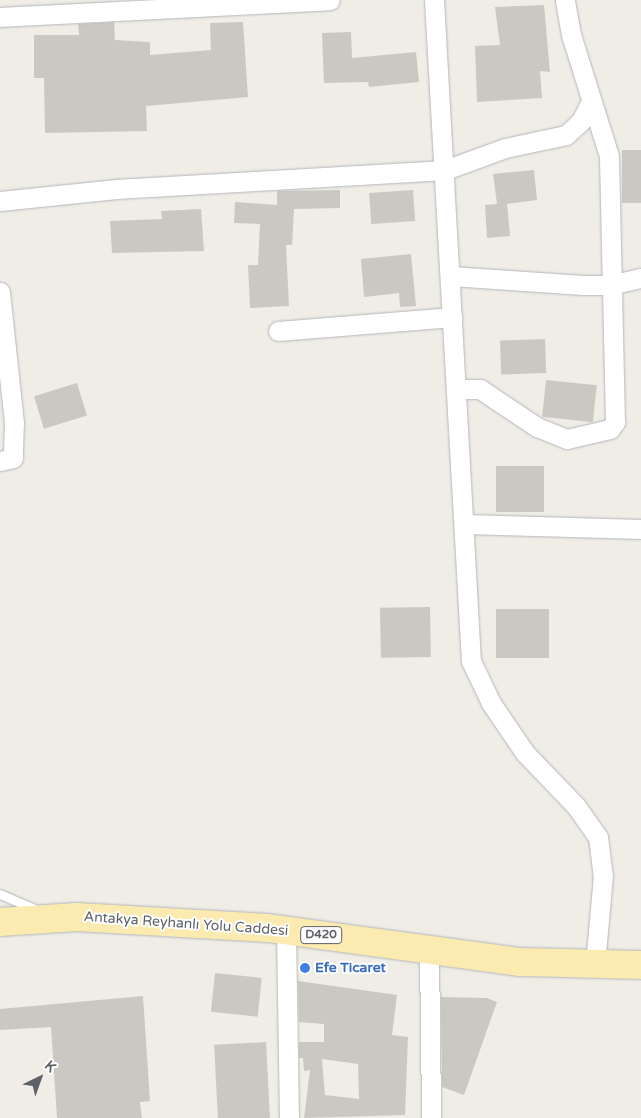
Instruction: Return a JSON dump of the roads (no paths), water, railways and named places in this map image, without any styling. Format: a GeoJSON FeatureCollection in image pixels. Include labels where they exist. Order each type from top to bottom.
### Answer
{"type":"FeatureCollection","features":[{"type":"Feature","properties":{"kind":"main road","name":"Antakya Reyhanlı Yolu Caddesi"},"geometry":{"type":"LineString","coordinates":[[0,922],[50,916],[286,930],[521,962],[641,965]]}},
{"type":"Feature","properties":{"kind":"street"},"geometry":{"type":"LineString","coordinates":[[0,17],[330,0]]}},
{"type":"Feature","properties":{"kind":"street"},"geometry":{"type":"LineString","coordinates":[[434,0],[465,524],[471,661],[491,703],[525,752],[576,806],[598,837],[603,875],[595,964]]}},
{"type":"Feature","properties":{"kind":"street"},"geometry":{"type":"LineString","coordinates":[[456,389],[480,389],[537,427],[567,439],[610,430],[615,422],[610,285],[609,156],[590,103],[565,0]]}},
{"type":"Feature","properties":{"kind":"street"},"geometry":{"type":"LineString","coordinates":[[0,201],[116,189],[445,170],[505,148],[566,135],[581,121],[590,103]]}},
{"type":"Feature","properties":{"kind":"street"},"geometry":{"type":"LineString","coordinates":[[451,276],[515,283],[610,285],[641,278]]}},
{"type":"Feature","properties":{"kind":"street"},"geometry":{"type":"LineString","coordinates":[[0,292],[14,422],[12,458],[0,461]]}},
{"type":"Feature","properties":{"kind":"street"},"geometry":{"type":"LineString","coordinates":[[278,331],[452,317]]}},
{"type":"Feature","properties":{"kind":"street"},"geometry":{"type":"LineString","coordinates":[[465,524],[641,529]]}},
{"type":"Feature","properties":{"kind":"street"},"geometry":{"type":"LineString","coordinates":[[286,930],[289,1118]]}},
{"type":"Feature","properties":{"kind":"street"},"geometry":{"type":"LineString","coordinates":[[429,949],[431,1118]]}},
{"type":"Feature","properties":{"kind":"lane"},"geometry":{"type":"LineString","coordinates":[[0,894],[50,916]]}},
{"type":"Feature","properties":{"kind":"place","name":"Efe Ticaret"},"geometry":{"type":"Point","coordinates":[305,968]}}]}
